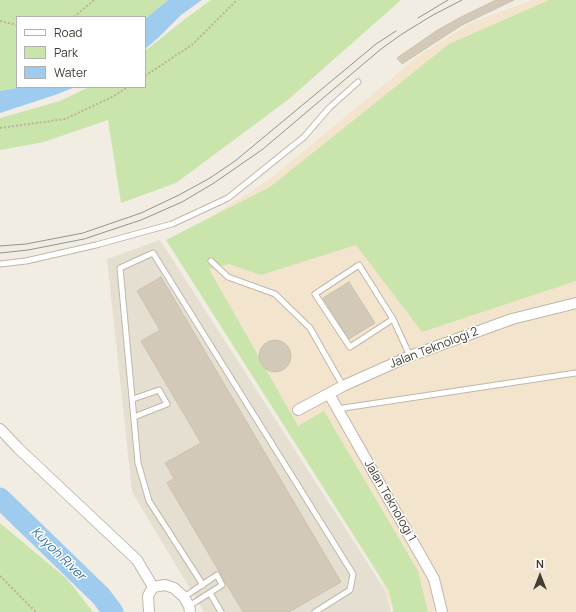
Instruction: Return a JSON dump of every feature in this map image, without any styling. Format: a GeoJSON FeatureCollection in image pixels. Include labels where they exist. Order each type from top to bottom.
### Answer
{"type":"FeatureCollection","features":[{"type":"Feature","properties":{"kind":"street","name":"Jalan Teknologi 2"},"geometry":{"type":"LineString","coordinates":[[298,410],[343,386],[410,356],[512,319],[576,303]]}},
{"type":"Feature","properties":{"kind":"street","name":"Jalan Teknologi 1"},"geometry":{"type":"LineString","coordinates":[[329,394],[434,579],[442,612]]}},
{"type":"Feature","properties":{"kind":"street"},"geometry":{"type":"LineString","coordinates":[[0,429],[18,448],[137,560],[153,587]]}},
{"type":"Feature","properties":{"kind":"street"},"geometry":{"type":"LineString","coordinates":[[153,587],[165,585],[174,588],[184,597],[190,609]]}},
{"type":"Feature","properties":{"kind":"street"},"geometry":{"type":"LineString","coordinates":[[149,612],[148,596],[153,587]]}},
{"type":"Feature","properties":{"kind":"lane"},"geometry":{"type":"LineString","coordinates":[[0,264],[26,261],[172,224],[228,198],[304,137],[329,108],[358,82]]}},
{"type":"Feature","properties":{"kind":"lane"},"geometry":{"type":"LineString","coordinates":[[203,585],[149,501],[138,463],[120,268],[152,253],[353,574],[350,590],[315,612]]}},
{"type":"Feature","properties":{"kind":"lane"},"geometry":{"type":"LineString","coordinates":[[211,261],[228,277],[275,294],[310,328],[343,386]]}},
{"type":"Feature","properties":{"kind":"lane"},"geometry":{"type":"LineString","coordinates":[[393,319],[350,347],[315,294],[359,265],[393,319],[410,356]]}},
{"type":"Feature","properties":{"kind":"lane"},"geometry":{"type":"LineString","coordinates":[[338,409],[576,373]]}},
{"type":"Feature","properties":{"kind":"lane"},"geometry":{"type":"LineString","coordinates":[[132,399],[159,390],[167,404],[134,417]]}},
{"type":"Feature","properties":{"kind":"lane"},"geometry":{"type":"LineString","coordinates":[[184,597],[217,576],[222,585],[210,592],[190,609]]}},
{"type":"Feature","properties":{"kind":"lane"},"geometry":{"type":"LineString","coordinates":[[210,592],[221,612]]}},
{"type":"Feature","properties":{"kind":"path"},"geometry":{"type":"LineString","coordinates":[[75,16],[94,0]]}},
{"type":"Feature","properties":{"kind":"path"},"geometry":{"type":"LineString","coordinates":[[146,75],[193,44],[237,0]]}},
{"type":"Feature","properties":{"kind":"path"},"geometry":{"type":"LineString","coordinates":[[0,21],[16,25]]}},
{"type":"Feature","properties":{"kind":"path"},"geometry":{"type":"LineString","coordinates":[[0,128],[65,119],[112,97],[126,88]]}},
{"type":"Feature","properties":{"kind":"path"},"geometry":{"type":"LineString","coordinates":[[0,576],[36,612]]}},
{"type":"Feature","properties":{"kind":"shaded area"},"geometry":{"type":"Polygon","coordinates":[[[532,0],[576,0],[576,612],[393,612],[376,565],[176,239],[270,179],[421,54],[473,22],[532,0]]]}},
{"type":"Feature","properties":{"kind":"shaded area"},"geometry":{"type":"Polygon","coordinates":[[[160,240],[385,590],[391,612],[204,612],[132,492],[107,259],[160,240]]]}},
{"type":"Feature","properties":{"kind":"green space"},"geometry":{"type":"Polygon","coordinates":[[[0,0],[168,0],[146,18],[146,16],[16,16],[16,88],[0,91],[0,0]]]}},
{"type":"Feature","properties":{"kind":"green space"},"geometry":{"type":"Polygon","coordinates":[[[211,0],[401,0],[289,99],[176,183],[121,203],[108,120],[44,142],[0,150],[0,118],[60,101],[87,88],[146,88],[146,50],[211,0]]]}},
{"type":"Feature","properties":{"kind":"green space"},"geometry":{"type":"Polygon","coordinates":[[[549,0],[576,0],[576,281],[422,332],[356,245],[261,275],[229,264],[209,269],[298,426],[324,411],[418,571],[428,612],[394,612],[389,591],[166,240],[270,187],[449,44],[549,0]]]}},
{"type":"Feature","properties":{"kind":"green space"},"geometry":{"type":"Polygon","coordinates":[[[0,523],[67,579],[93,612],[0,612],[0,523]]]}},
{"type":"Feature","properties":{"kind":"water"},"geometry":{"type":"Polygon","coordinates":[[[168,0],[202,0],[181,15],[146,48],[146,18],[168,0]]]}},
{"type":"Feature","properties":{"kind":"water"},"geometry":{"type":"Polygon","coordinates":[[[16,88],[72,88],[0,113],[0,91],[16,88]]]}},
{"type":"Feature","properties":{"kind":"building"},"geometry":{"type":"Polygon","coordinates":[[[496,0],[514,0],[462,25],[402,64],[397,58],[436,31],[496,0]]]}},
{"type":"Feature","properties":{"kind":"building"},"geometry":{"type":"Polygon","coordinates":[[[161,277],[341,582],[289,612],[243,612],[167,483],[174,478],[165,463],[201,443],[141,341],[160,330],[137,291],[161,277]]]}},
{"type":"Feature","properties":{"kind":"building"},"geometry":{"type":"Polygon","coordinates":[[[349,282],[375,323],[349,339],[323,298],[349,282]]]}},
{"type":"Feature","properties":{"kind":"building"},"geometry":{"type":"Polygon","coordinates":[[[272,340],[278,340],[287,344],[291,356],[287,368],[278,372],[272,372],[263,368],[259,359],[259,353],[263,344],[272,340]]]}},
{"type":"Feature","properties":{"kind":"waterway","name":"Kuyoh River"},"geometry":{"type":"LineString","coordinates":[[0,498],[101,596],[113,612]]}},
{"type":"Feature","properties":{"kind":"tram line"},"geometry":{"type":"LineString","coordinates":[[418,18],[448,0]]}},
{"type":"Feature","properties":{"kind":"tram line"},"geometry":{"type":"LineString","coordinates":[[0,253],[28,250],[84,239],[141,220],[182,202],[214,183],[263,149],[381,49],[433,15],[462,0]]}},
{"type":"Feature","properties":{"kind":"tram line"},"geometry":{"type":"LineString","coordinates":[[0,246],[26,244],[83,233],[141,213],[179,195],[210,178],[235,161],[376,44],[396,31]]}}]}
